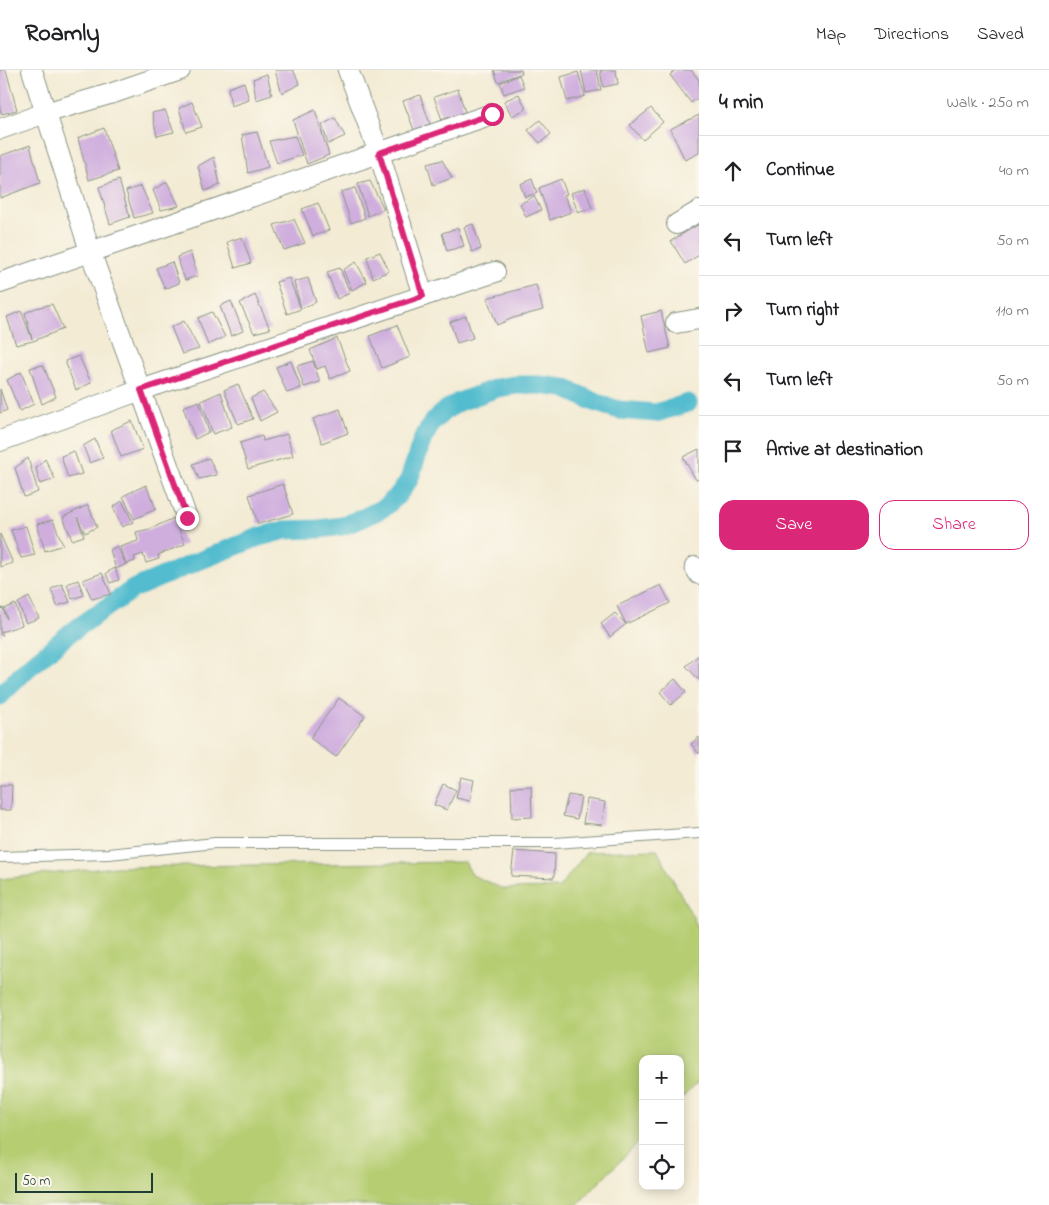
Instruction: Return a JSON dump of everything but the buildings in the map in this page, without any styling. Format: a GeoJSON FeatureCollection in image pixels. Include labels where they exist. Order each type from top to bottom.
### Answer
{"type":"FeatureCollection","features":[{"type":"Feature","properties":{"kind":"street"},"geometry":{"type":"LineString","coordinates":[[32,70],[90,251],[187,518]]}},
{"type":"Feature","properties":{"kind":"street"},"geometry":{"type":"LineString","coordinates":[[0,129],[180,70]]}},
{"type":"Feature","properties":{"kind":"street"},"geometry":{"type":"LineString","coordinates":[[348,70],[379,153],[423,296]]}},
{"type":"Feature","properties":{"kind":"street"},"geometry":{"type":"LineString","coordinates":[[0,283],[492,114]]}},
{"type":"Feature","properties":{"kind":"street"},"geometry":{"type":"LineString","coordinates":[[677,224],[699,211]]}},
{"type":"Feature","properties":{"kind":"street"},"geometry":{"type":"LineString","coordinates":[[0,441],[141,390],[495,272]]}},
{"type":"Feature","properties":{"kind":"street"},"geometry":{"type":"LineString","coordinates":[[676,324],[699,319]]}},
{"type":"Feature","properties":{"kind":"lane"},"geometry":{"type":"LineString","coordinates":[[0,857],[109,854],[214,843],[555,843],[699,833]]}},
{"type":"Feature","properties":{"kind":"green space"},"geometry":{"type":"Polygon","coordinates":[[[657,850],[694,919],[699,934],[699,1081],[684,1096],[684,1055],[639,1055],[639,1142],[577,1205],[0,1205],[0,879],[115,867],[465,862],[472,875],[503,889],[559,888],[587,852],[657,850]]]}},
{"type":"Feature","properties":{"kind":"waterway"},"geometry":{"type":"LineString","coordinates":[[0,696],[28,668],[70,633],[133,589],[259,537],[285,530],[342,526],[385,507],[398,495],[409,480],[423,438],[432,423],[444,411],[459,402],[497,388],[516,385],[539,385],[564,388],[597,403],[619,410],[656,413],[688,403]]}},
{"type":"Feature","properties":{"kind":"route"},"geometry":{"type":"LineString","coordinates":[[187,518],[141,390],[423,296],[379,153],[492,114]]}}]}
